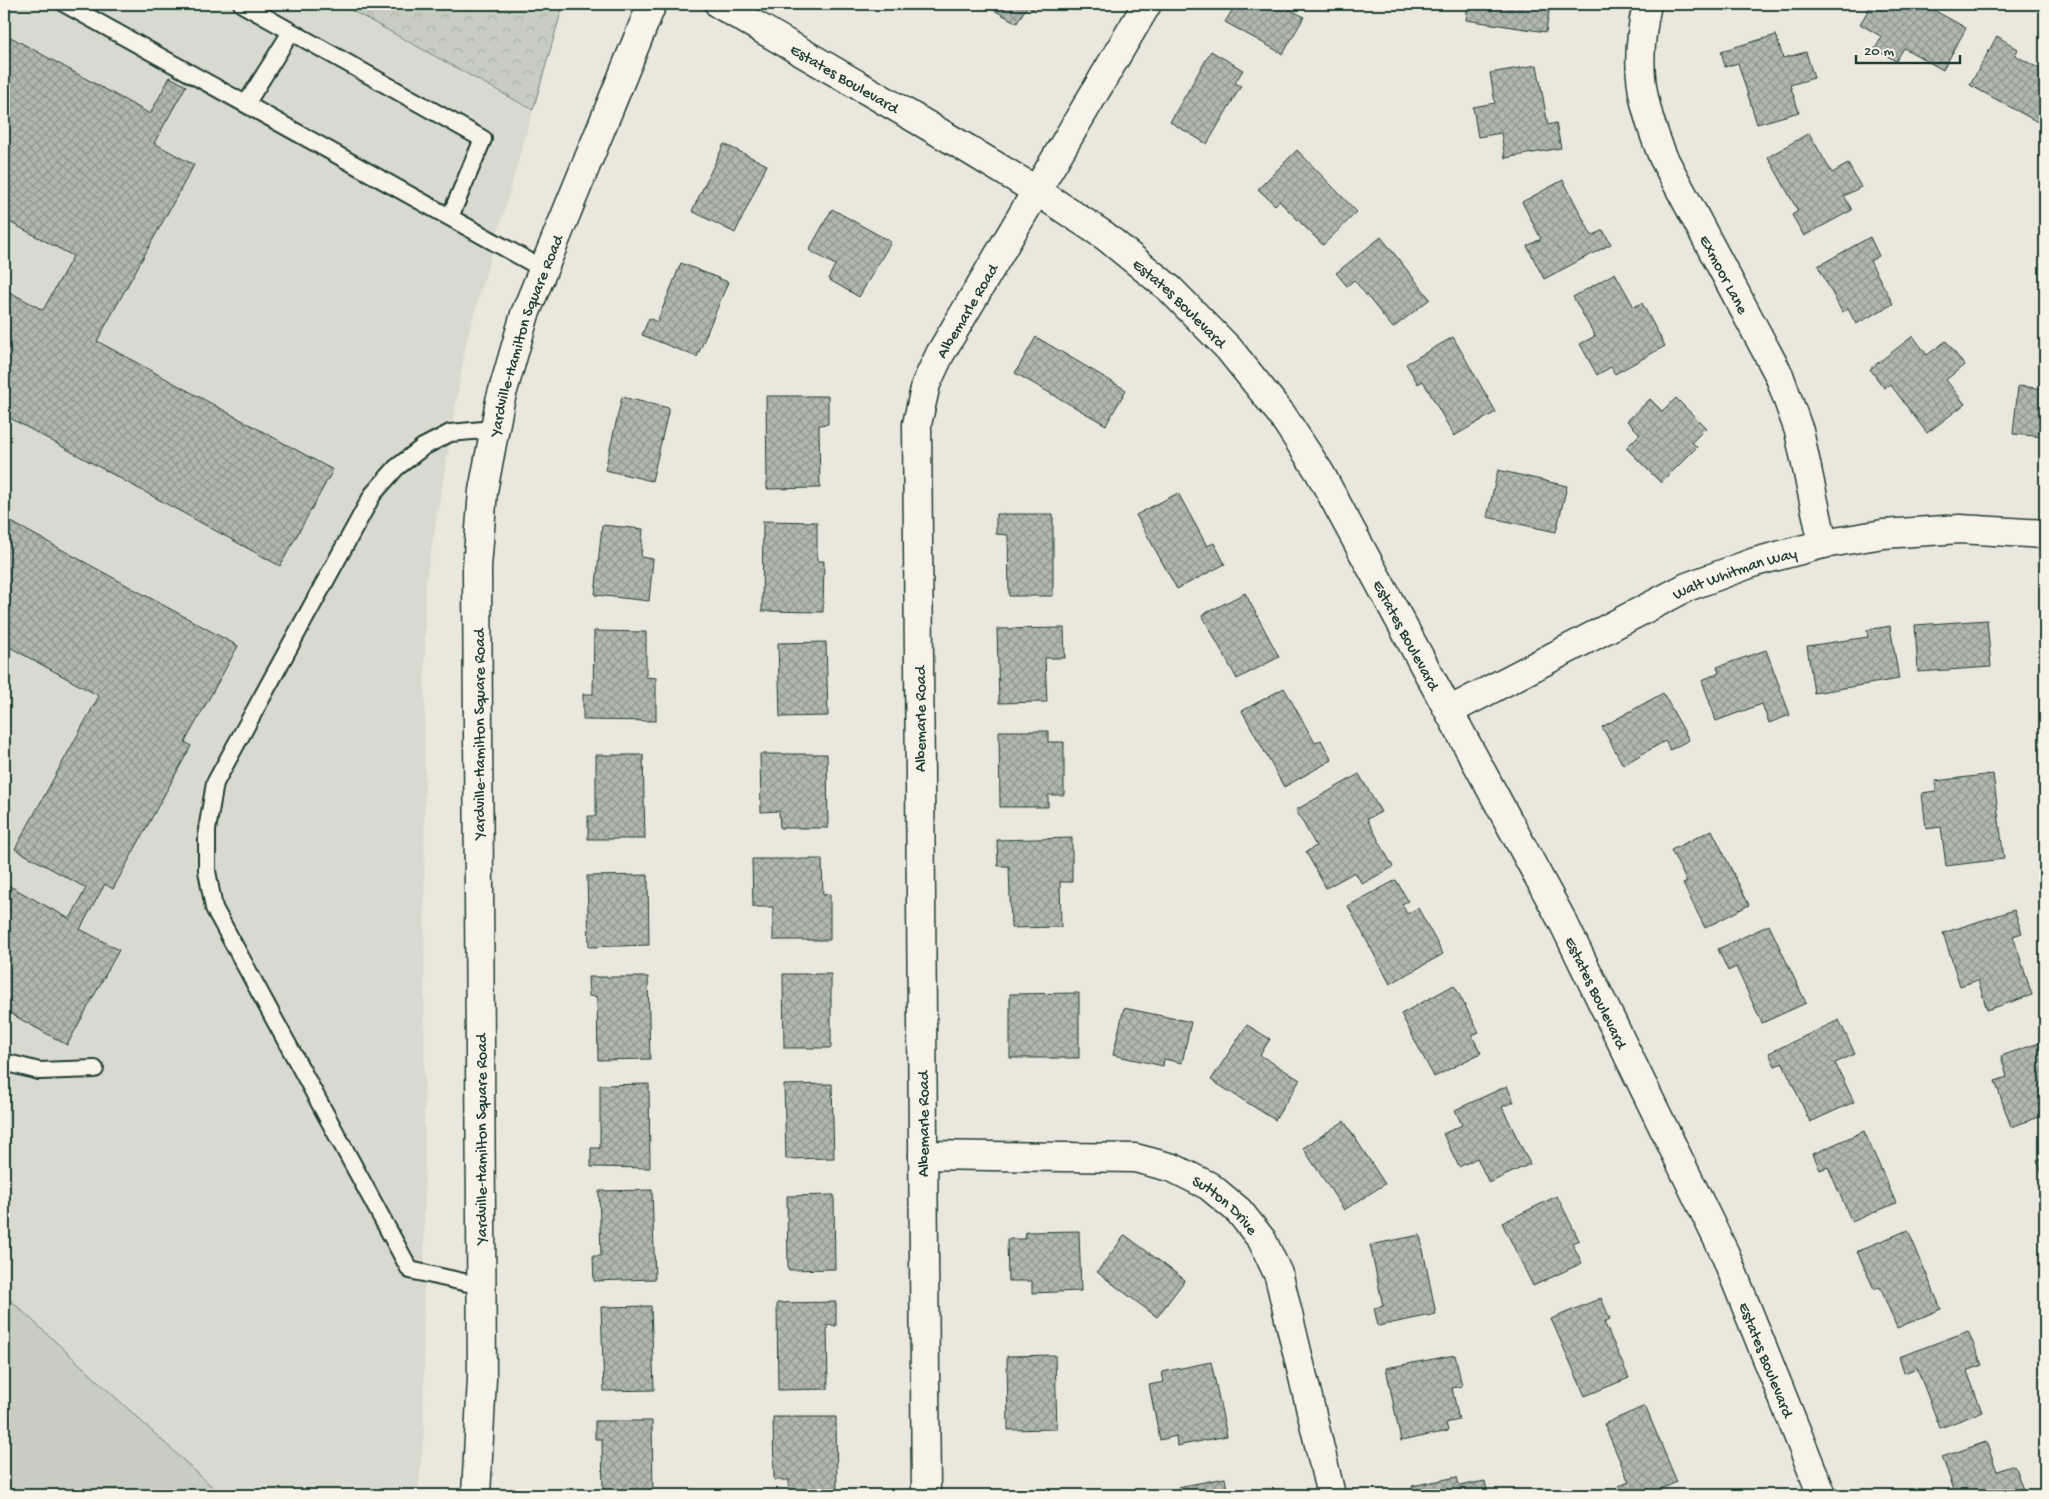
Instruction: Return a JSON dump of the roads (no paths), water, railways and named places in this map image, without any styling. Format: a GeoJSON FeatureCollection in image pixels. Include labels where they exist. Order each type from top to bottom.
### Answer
{"type":"FeatureCollection","features":[{"type":"Feature","properties":{"kind":"street","name":"Yardville-Hamilton Square Road"},"geometry":{"type":"LineString","coordinates":[[476,1495],[482,1378],[476,567],[483,491],[500,401],[526,314],[652,4]]}},
{"type":"Feature","properties":{"kind":"street","name":"Estates Boulevard"},"geometry":{"type":"LineString","coordinates":[[719,4],[1037,191],[1105,236],[1170,289],[1229,349],[1282,414],[1320,473],[1564,924],[1725,1254],[1822,1495]]}},
{"type":"Feature","properties":{"kind":"street","name":"Albemarle Road"},"geometry":{"type":"LineString","coordinates":[[926,1495],[917,424],[926,384],[940,354],[1147,4]]}},
{"type":"Feature","properties":{"kind":"street","name":"Exmoor Lane"},"geometry":{"type":"LineString","coordinates":[[1647,4],[1641,33],[1640,79],[1650,124],[1663,157],[1779,375],[1799,431],[1823,544]]}},
{"type":"Feature","properties":{"kind":"street","name":"Walt Whitman Way"},"geometry":{"type":"LineString","coordinates":[[1449,711],[1687,587],[1756,562],[1823,544],[1883,534],[1960,529],[2045,534]]}},
{"type":"Feature","properties":{"kind":"street","name":"Sutton Drive"},"geometry":{"type":"LineString","coordinates":[[923,1155],[1135,1158],[1173,1168],[1209,1186],[1240,1211],[1262,1240],[1278,1276],[1331,1495]]}},
{"type":"Feature","properties":{"kind":"lane"},"geometry":{"type":"LineString","coordinates":[[65,4],[543,269]]}},
{"type":"Feature","properties":{"kind":"lane"},"geometry":{"type":"LineString","coordinates":[[242,4],[483,139],[450,218]]}},
{"type":"Feature","properties":{"kind":"lane"},"geometry":{"type":"LineString","coordinates":[[246,104],[291,32]]}},
{"type":"Feature","properties":{"kind":"lane"},"geometry":{"type":"LineString","coordinates":[[481,1286],[410,1270],[214,908],[207,871],[206,830],[215,783],[373,494],[396,468],[423,447],[450,433],[494,429]]}},
{"type":"Feature","properties":{"kind":"lane"},"geometry":{"type":"LineString","coordinates":[[4,1062],[39,1071],[94,1069]]}}]}
